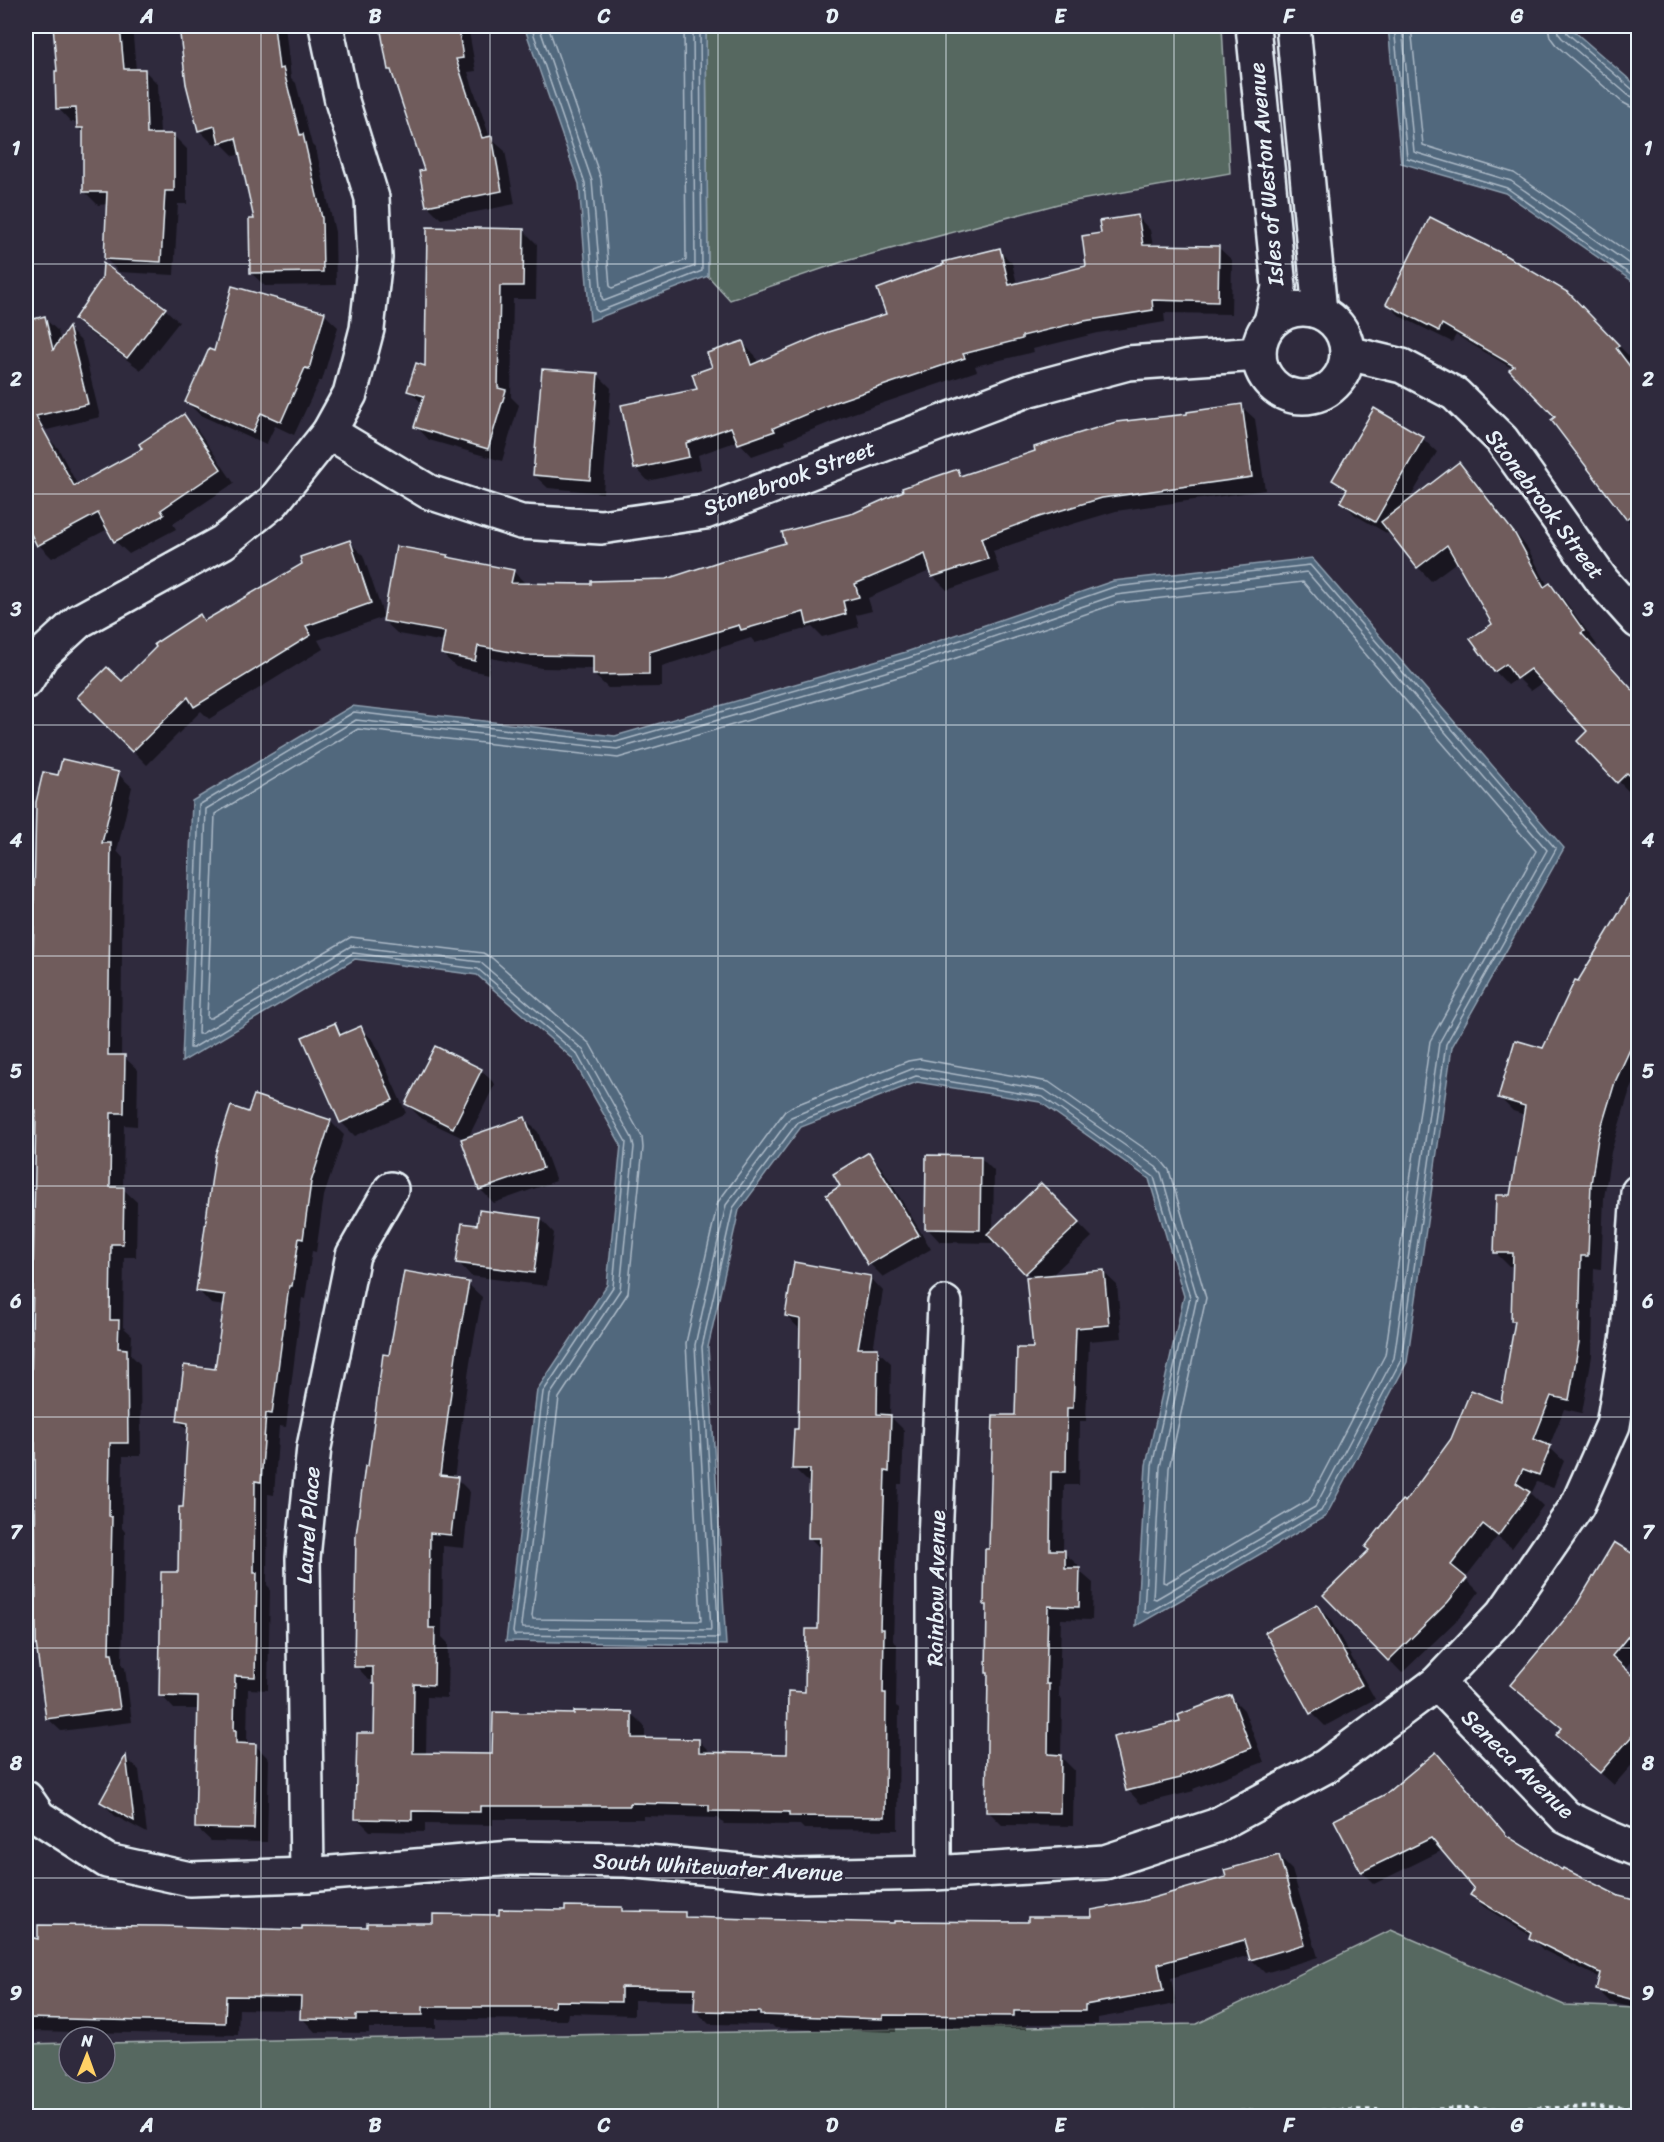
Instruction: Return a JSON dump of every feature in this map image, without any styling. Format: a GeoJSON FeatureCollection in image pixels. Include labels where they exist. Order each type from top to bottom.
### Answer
{"type":"FeatureCollection","features":[{"type":"Feature","properties":{"kind":"street"},"geometry":{"type":"LineString","coordinates":[[31,659],[79,621],[224,542],[273,502],[329,432],[350,394],[367,329],[375,258],[372,198],[342,101],[326,26]]}},
{"type":"Feature","properties":{"kind":"street","name":"Isles of Weston Avenue"},"geometry":{"type":"LineString","coordinates":[[1253,26],[1279,287],[1271,322]]}},
{"type":"Feature","properties":{"kind":"street","name":"Isles of Weston Avenue"},"geometry":{"type":"LineString","coordinates":[[1293,26],[1320,312]]}},
{"type":"Feature","properties":{"kind":"street"},"geometry":{"type":"LineString","coordinates":[[1303,309],[1320,312],[1334,321],[1344,336],[1348,353],[1345,370],[1335,384],[1321,394],[1304,398],[1287,395],[1272,385],[1262,371],[1258,354],[1262,337],[1271,322],[1286,313],[1303,309]]}},
{"type":"Feature","properties":{"kind":"street","name":"Stonebrook Street"},"geometry":{"type":"LineString","coordinates":[[1348,353],[1402,366],[1455,394],[1502,440],[1603,582],[1638,621]]}},
{"type":"Feature","properties":{"kind":"street","name":"Stonebrook Street"},"geometry":{"type":"LineString","coordinates":[[329,432],[429,492],[521,522],[601,526],[705,512],[1027,390],[1105,369],[1128,363],[1258,354]]}},
{"type":"Feature","properties":{"kind":"street","name":"Laurel Place"},"geometry":{"type":"LineString","coordinates":[[307,1875],[303,1558],[314,1447],[353,1256],[391,1189]]}},
{"type":"Feature","properties":{"kind":"street","name":"South Whitewater Avenue"},"geometry":{"type":"LineString","coordinates":[[30,1816],[107,1861],[189,1879],[307,1875],[512,1858],[626,1860],[795,1876],[934,1873],[1105,1862],[1215,1826],[1326,1766],[1437,1683],[1503,1614],[1577,1506],[1613,1425],[1628,1335],[1638,1192]]}},
{"type":"Feature","properties":{"kind":"street","name":"Rainbow Avenue"},"geometry":{"type":"LineString","coordinates":[[934,1873],[934,1564],[945,1303]]}},
{"type":"Feature","properties":{"kind":"street","name":"Seneca Avenue"},"geometry":{"type":"LineString","coordinates":[[1437,1683],[1566,1817],[1638,1850]]}},
{"type":"Feature","properties":{"kind":"path"},"geometry":{"type":"LineString","coordinates":[[880,2116],[1638,2107]]}},
{"type":"Feature","properties":{"kind":"green space"},"geometry":{"type":"Polygon","coordinates":[[[706,26],[1222,26],[1230,173],[1058,204],[842,262],[730,300],[708,276],[706,26]]]}},
{"type":"Feature","properties":{"kind":"green space"},"geometry":{"type":"Polygon","coordinates":[[[1391,1930],[1564,2005],[1638,2008],[1638,2116],[26,2116],[26,2044],[57,2043],[57,2085],[117,2085],[117,2043],[1197,2024],[1391,1930]]]}},
{"type":"Feature","properties":{"kind":"water"},"geometry":{"type":"Polygon","coordinates":[[[524,26],[706,26],[708,276],[590,321],[579,184],[524,26]]]}},
{"type":"Feature","properties":{"kind":"water"},"geometry":{"type":"Polygon","coordinates":[[[1388,26],[1568,26],[1638,87],[1638,290],[1632,281],[1505,193],[1401,163],[1388,26]]]}},
{"type":"Feature","properties":{"kind":"water"},"geometry":{"type":"Polygon","coordinates":[[[1312,558],[1564,848],[1452,1047],[1407,1362],[1326,1516],[1136,1626],[1146,1465],[1184,1296],[1149,1179],[1040,1102],[917,1082],[801,1127],[739,1210],[708,1347],[726,1645],[506,1641],[537,1390],[607,1285],[621,1145],[572,1058],[477,975],[355,959],[182,1062],[192,801],[352,706],[615,736],[906,652],[1113,581],[1312,558]]]}},
{"type":"Feature","properties":{"kind":"building"},"geometry":{"type":"Polygon","coordinates":[[[53,26],[120,26],[124,69],[145,69],[147,134],[174,134],[174,191],[165,191],[161,262],[104,259],[107,192],[83,192],[83,128],[77,128],[76,108],[56,109],[55,71],[57,71],[53,26]]]}},
{"type":"Feature","properties":{"kind":"building"},"geometry":{"type":"Polygon","coordinates":[[[179,26],[274,26],[279,69],[283,68],[300,135],[303,134],[322,218],[323,272],[250,273],[249,219],[254,219],[236,138],[219,143],[215,126],[198,131],[186,84],[179,26]]]}},
{"type":"Feature","properties":{"kind":"building"},"geometry":{"type":"Polygon","coordinates":[[[380,26],[458,26],[463,58],[456,59],[482,138],[492,136],[502,191],[426,206],[419,171],[424,170],[391,70],[388,70],[380,26]]]}},
{"type":"Feature","properties":{"kind":"building"},"geometry":{"type":"Polygon","coordinates":[[[1138,215],[1143,245],[1219,246],[1218,302],[1152,300],[1153,310],[1084,321],[1022,336],[1022,339],[963,354],[965,358],[835,402],[773,428],[775,431],[738,444],[731,427],[686,443],[689,457],[634,469],[621,405],[697,389],[692,374],[712,367],[707,353],[743,341],[751,365],[828,332],[886,314],[877,289],[944,264],[943,262],[1000,248],[1009,285],[1086,266],[1082,236],[1101,233],[1099,221],[1138,215]]]}},
{"type":"Feature","properties":{"kind":"building"},"geometry":{"type":"Polygon","coordinates":[[[1430,217],[1503,254],[1569,293],[1619,345],[1616,348],[1638,377],[1638,510],[1626,519],[1551,420],[1555,417],[1509,370],[1514,366],[1442,324],[1439,331],[1386,304],[1430,217]]]}},
{"type":"Feature","properties":{"kind":"building"},"geometry":{"type":"Polygon","coordinates":[[[427,227],[524,229],[523,286],[500,286],[498,388],[506,390],[488,449],[414,427],[424,396],[407,391],[416,363],[425,366],[427,227]]]}},
{"type":"Feature","properties":{"kind":"building"},"geometry":{"type":"Polygon","coordinates":[[[103,263],[166,308],[127,358],[74,319],[102,278],[103,263]]]}},
{"type":"Feature","properties":{"kind":"building"},"geometry":{"type":"Polygon","coordinates":[[[232,286],[325,312],[309,369],[305,368],[281,422],[261,413],[253,432],[185,402],[209,349],[214,351],[232,286]]]}},
{"type":"Feature","properties":{"kind":"building"},"geometry":{"type":"Polygon","coordinates":[[[45,316],[53,350],[69,327],[88,404],[36,416],[74,486],[142,449],[139,444],[184,414],[221,469],[161,510],[164,515],[114,542],[98,513],[37,546],[26,524],[26,321],[45,316]]]}},
{"type":"Feature","properties":{"kind":"building"},"geometry":{"type":"Polygon","coordinates":[[[542,369],[598,373],[590,480],[533,475],[542,369]]]}},
{"type":"Feature","properties":{"kind":"building"},"geometry":{"type":"Polygon","coordinates":[[[1242,404],[1252,477],[1102,498],[1039,517],[981,538],[988,559],[932,577],[925,554],[855,584],[859,597],[843,601],[846,614],[807,625],[804,612],[741,630],[739,625],[649,652],[649,674],[593,675],[593,656],[527,655],[478,646],[475,661],[441,654],[445,632],[383,621],[396,546],[514,570],[511,583],[591,584],[591,581],[666,579],[785,543],[782,532],[854,513],[903,491],[902,488],[958,469],[960,476],[1035,451],[1034,447],[1116,422],[1187,414],[1187,412],[1242,404]]]}},
{"type":"Feature","properties":{"kind":"building"},"geometry":{"type":"Polygon","coordinates":[[[1374,408],[1424,437],[1375,522],[1340,502],[1347,489],[1332,480],[1374,408]]]}},
{"type":"Feature","properties":{"kind":"building"},"geometry":{"type":"Polygon","coordinates":[[[1459,462],[1515,534],[1544,587],[1550,583],[1584,631],[1581,633],[1638,696],[1638,783],[1627,773],[1617,783],[1577,741],[1587,731],[1530,669],[1516,679],[1506,664],[1494,672],[1470,639],[1492,624],[1447,545],[1417,568],[1381,522],[1459,462]]]}},
{"type":"Feature","properties":{"kind":"building"},"geometry":{"type":"Polygon","coordinates":[[[350,540],[371,603],[306,626],[311,635],[194,707],[188,697],[132,752],[77,697],[107,667],[122,681],[156,647],[154,644],[200,614],[204,621],[302,564],[300,557],[350,540]]]}},
{"type":"Feature","properties":{"kind":"building"},"geometry":{"type":"Polygon","coordinates":[[[62,759],[119,772],[102,843],[111,843],[108,1055],[125,1055],[124,1113],[111,1113],[110,1187],[124,1187],[123,1244],[111,1244],[110,1320],[119,1320],[118,1348],[127,1349],[128,1443],[110,1443],[109,1516],[112,1517],[109,1653],[112,1653],[120,1709],[46,1719],[36,1643],[35,1442],[30,1442],[36,1111],[31,1111],[34,898],[36,802],[43,772],[58,775],[62,759]]]}},
{"type":"Feature","properties":{"kind":"building"},"geometry":{"type":"Polygon","coordinates":[[[1638,881],[1638,1032],[1615,1082],[1598,1138],[1591,1184],[1588,1256],[1581,1256],[1579,1342],[1569,1400],[1551,1396],[1534,1439],[1551,1446],[1539,1475],[1523,1469],[1516,1483],[1530,1492],[1498,1536],[1483,1524],[1451,1565],[1467,1578],[1448,1602],[1388,1661],[1323,1595],[1369,1550],[1365,1547],[1402,1500],[1405,1502],[1451,1439],[1471,1390],[1501,1402],[1515,1321],[1511,1321],[1513,1253],[1494,1253],[1496,1195],[1510,1195],[1525,1106],[1498,1098],[1515,1040],[1543,1048],[1575,980],[1578,981],[1638,881]]]}},
{"type":"Feature","properties":{"kind":"building"},"geometry":{"type":"Polygon","coordinates":[[[335,1023],[340,1035],[361,1026],[393,1100],[340,1123],[302,1037],[335,1023]]]}},
{"type":"Feature","properties":{"kind":"building"},"geometry":{"type":"Polygon","coordinates":[[[435,1046],[482,1069],[453,1128],[405,1104],[435,1046]]]}},
{"type":"Feature","properties":{"kind":"building"},"geometry":{"type":"Polygon","coordinates":[[[254,1095],[331,1120],[311,1182],[303,1239],[299,1238],[292,1286],[289,1286],[272,1414],[266,1413],[261,1482],[255,1481],[254,1573],[257,1573],[255,1677],[235,1676],[234,1730],[236,1730],[236,1743],[256,1744],[254,1829],[195,1828],[198,1697],[159,1696],[161,1572],[178,1572],[179,1507],[183,1507],[188,1423],[177,1421],[184,1365],[215,1369],[225,1295],[196,1291],[215,1155],[231,1106],[248,1112],[254,1095]]]}},
{"type":"Feature","properties":{"kind":"building"},"geometry":{"type":"Polygon","coordinates":[[[525,1117],[543,1168],[479,1190],[461,1139],[525,1117]]]}},
{"type":"Feature","properties":{"kind":"building"},"geometry":{"type":"Polygon","coordinates":[[[869,1152],[919,1235],[868,1265],[826,1195],[840,1186],[833,1174],[869,1152]]]}},
{"type":"Feature","properties":{"kind":"building"},"geometry":{"type":"Polygon","coordinates":[[[926,1155],[981,1156],[980,1230],[925,1229],[926,1155]]]}},
{"type":"Feature","properties":{"kind":"building"},"geometry":{"type":"Polygon","coordinates":[[[1041,1183],[1080,1222],[1025,1274],[987,1234],[1041,1183]]]}},
{"type":"Feature","properties":{"kind":"building"},"geometry":{"type":"Polygon","coordinates":[[[479,1210],[541,1218],[534,1273],[456,1263],[462,1223],[477,1225],[479,1210]]]}},
{"type":"Feature","properties":{"kind":"building"},"geometry":{"type":"Polygon","coordinates":[[[794,1262],[871,1276],[858,1348],[878,1348],[877,1414],[891,1415],[889,1472],[885,1471],[880,1629],[884,1629],[883,1693],[886,1693],[885,1817],[789,1816],[789,1812],[709,1811],[709,1805],[630,1803],[630,1806],[480,1806],[480,1812],[412,1811],[412,1820],[355,1819],[357,1733],[374,1733],[375,1684],[373,1684],[373,1667],[354,1667],[356,1535],[383,1354],[389,1355],[404,1271],[469,1282],[457,1347],[440,1475],[458,1477],[451,1535],[430,1533],[429,1628],[435,1628],[434,1685],[414,1684],[413,1753],[492,1754],[493,1712],[574,1714],[574,1711],[632,1712],[632,1738],[699,1739],[699,1752],[787,1754],[788,1691],[805,1692],[806,1629],[818,1629],[820,1538],[808,1538],[810,1469],[792,1469],[794,1429],[798,1429],[800,1319],[785,1316],[794,1262]]]}},
{"type":"Feature","properties":{"kind":"building"},"geometry":{"type":"Polygon","coordinates":[[[1104,1270],[1109,1325],[1076,1328],[1073,1408],[1067,1408],[1066,1472],[1051,1472],[1050,1550],[1065,1550],[1065,1568],[1080,1568],[1079,1607],[1048,1606],[1046,1684],[1049,1684],[1048,1754],[1061,1755],[1060,1813],[986,1812],[988,1673],[986,1673],[987,1605],[984,1605],[985,1549],[989,1549],[993,1415],[1015,1415],[1017,1348],[1033,1348],[1026,1277],[1104,1270]]]}},
{"type":"Feature","properties":{"kind":"building"},"geometry":{"type":"Polygon","coordinates":[[[1614,1542],[1638,1557],[1638,1624],[1612,1656],[1638,1680],[1638,1729],[1600,1773],[1556,1735],[1562,1728],[1510,1685],[1575,1607],[1614,1542]]]}},
{"type":"Feature","properties":{"kind":"building"},"geometry":{"type":"Polygon","coordinates":[[[1317,1604],[1362,1685],[1310,1714],[1265,1632],[1317,1604]]]}},
{"type":"Feature","properties":{"kind":"building"},"geometry":{"type":"Polygon","coordinates":[[[1231,1695],[1251,1748],[1181,1776],[1181,1778],[1126,1791],[1113,1737],[1180,1721],[1178,1715],[1231,1695]]]}},
{"type":"Feature","properties":{"kind":"building"},"geometry":{"type":"Polygon","coordinates":[[[1436,1752],[1507,1836],[1562,1870],[1563,1868],[1619,1896],[1638,1901],[1638,2001],[1596,1990],[1600,1973],[1529,1938],[1531,1932],[1470,1895],[1474,1889],[1431,1838],[1361,1872],[1334,1820],[1384,1795],[1436,1752]]]}},
{"type":"Feature","properties":{"kind":"building"},"geometry":{"type":"Polygon","coordinates":[[[126,1755],[134,1821],[100,1802],[126,1755]]]}},
{"type":"Feature","properties":{"kind":"building"},"geometry":{"type":"Polygon","coordinates":[[[1279,1855],[1305,1944],[1250,1960],[1244,1940],[1158,1964],[1163,1991],[1085,2005],[1085,2011],[1014,2011],[1014,2016],[883,2015],[883,2019],[760,2015],[760,2012],[694,2011],[695,1988],[621,1987],[621,2002],[555,2001],[554,2007],[423,2007],[423,2015],[356,2015],[356,2020],[300,2019],[301,1997],[226,1996],[225,2023],[26,2018],[26,1936],[38,1939],[38,1925],[302,1930],[302,1926],[367,1927],[367,1923],[433,1923],[433,1914],[499,1915],[499,1909],[565,1910],[565,1906],[622,1907],[622,1911],[685,1912],[685,1917],[894,1923],[894,1921],[1028,1922],[1028,1917],[1092,1917],[1091,1910],[1142,1901],[1226,1877],[1224,1870],[1279,1855]]]}}]}
